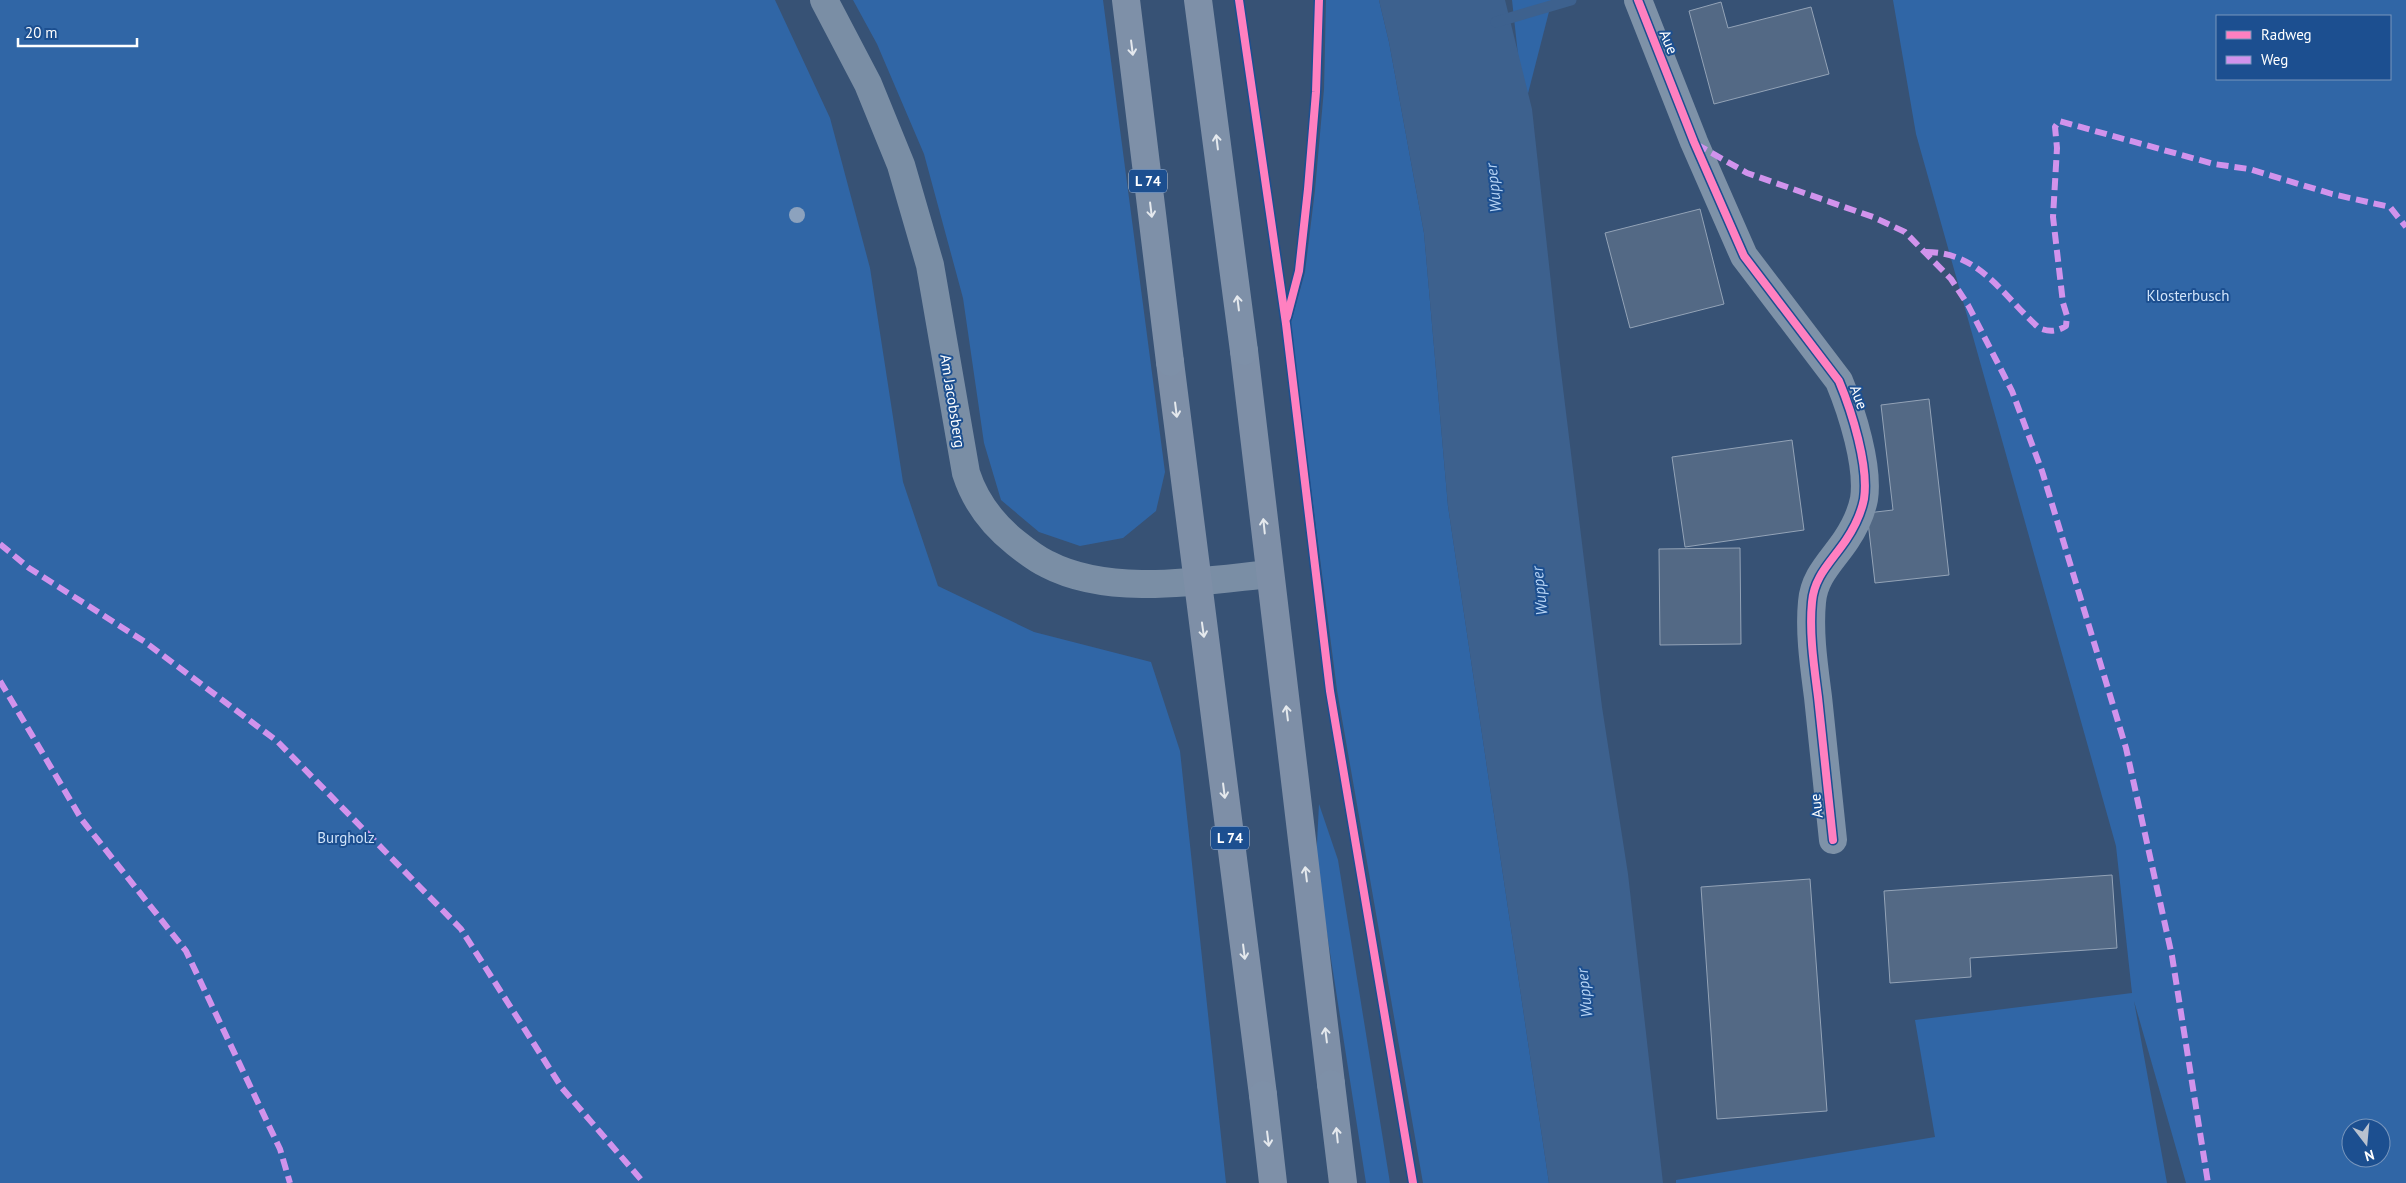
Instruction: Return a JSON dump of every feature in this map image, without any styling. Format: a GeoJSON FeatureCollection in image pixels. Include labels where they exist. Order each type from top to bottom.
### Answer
{"type":"FeatureCollection","features":[{"type":"Feature","properties":{"kind":"highway","name":"L 74"},"geometry":{"type":"LineString","coordinates":[[1126,0],[1170,362]]}},
{"type":"Feature","properties":{"kind":"highway"},"geometry":{"type":"LineString","coordinates":[[1198,0],[1244,351]]}},
{"type":"Feature","properties":{"kind":"highway"},"geometry":{"type":"LineString","coordinates":[[1332,1084],[1342,1183]]}},
{"type":"Feature","properties":{"kind":"highway","name":"L 74"},"geometry":{"type":"LineString","coordinates":[[1263,1094],[1273,1183]]}},
{"type":"Feature","properties":{"kind":"main road","name":"Am Jacobsberg"},"geometry":{"type":"LineString","coordinates":[[824,0],[868,84],[901,165],[930,265],[960,448],[968,479],[976,499],[997,527],[1031,555],[1061,570],[1104,580],[1167,583],[1196,582],[1269,574]]}},
{"type":"Feature","properties":{"kind":"main road"},"geometry":{"type":"LineString","coordinates":[[1244,351],[1269,574],[1332,1084]]}},
{"type":"Feature","properties":{"kind":"main road","name":"L 74"},"geometry":{"type":"LineString","coordinates":[[1170,362],[1196,582],[1263,1094]]}},
{"type":"Feature","properties":{"kind":"street","name":"Aue"},"geometry":{"type":"LineString","coordinates":[[1638,0],[1694,142],[1744,256],[1839,381],[1848,402],[1857,435],[1864,476],[1864,498],[1857,520],[1817,581],[1812,604],[1813,650],[1833,840]]}},
{"type":"Feature","properties":{"kind":"green space","name":"Burgholz"},"geometry":{"type":"Polygon","coordinates":[[[0,0],[775,0],[830,118],[870,268],[903,482],[938,586],[1034,632],[1151,662],[1180,751],[1226,1183],[0,1183],[0,0]]]}},
{"type":"Feature","properties":{"kind":"green space"},"geometry":{"type":"Polygon","coordinates":[[[853,0],[1103,0],[1165,472],[1156,511],[1123,538],[1080,546],[1039,532],[1001,500],[984,443],[963,298],[924,154],[877,44],[853,0]]]}},
{"type":"Feature","properties":{"kind":"green space"},"geometry":{"type":"Polygon","coordinates":[[[1326,0],[1379,0],[1389,42],[1424,233],[1448,506],[1549,1183],[1423,1183],[1337,690],[1290,326],[1305,272],[1315,190],[1324,89],[1326,0]]]}},
{"type":"Feature","properties":{"kind":"green space"},"geometry":{"type":"Polygon","coordinates":[[[1512,0],[1552,0],[1524,109],[1512,0]]]}},
{"type":"Feature","properties":{"kind":"green space","name":"Klosterbusch"},"geometry":{"type":"Polygon","coordinates":[[[1893,0],[2406,0],[2406,1183],[2186,1183],[2134,1001],[2167,1183],[1676,1183],[1676,1180],[1935,1137],[1915,1020],[2132,993],[2116,846],[1916,134],[1893,0]]]}},
{"type":"Feature","properties":{"kind":"green space"},"geometry":{"type":"Polygon","coordinates":[[[1319,804],[1338,860],[1390,1183],[1366,1183],[1316,863],[1319,804]]]}},
{"type":"Feature","properties":{"kind":"water","name":"Wupper"},"geometry":{"type":"Polygon","coordinates":[[[1379,0],[1505,0],[1532,109],[1558,347],[1602,707],[1628,874],[1663,1183],[1549,1183],[1448,506],[1424,233],[1389,42],[1379,0]]]}},
{"type":"Feature","properties":{"kind":"building"},"geometry":{"type":"Polygon","coordinates":[[[1721,2],[1728,28],[1811,7],[1829,74],[1714,104],[1689,11],[1721,2]]]}},
{"type":"Feature","properties":{"kind":"building"},"geometry":{"type":"Polygon","coordinates":[[[1700,209],[1724,304],[1630,328],[1605,233],[1700,209]]]}},
{"type":"Feature","properties":{"kind":"building"},"geometry":{"type":"Polygon","coordinates":[[[1929,399],[1949,575],[1875,583],[1867,513],[1893,510],[1881,405],[1929,399]]]}},
{"type":"Feature","properties":{"kind":"building"},"geometry":{"type":"Polygon","coordinates":[[[1792,440],[1804,530],[1685,547],[1672,457],[1792,440]]]}},
{"type":"Feature","properties":{"kind":"building"},"geometry":{"type":"Polygon","coordinates":[[[1740,548],[1741,644],[1660,645],[1659,549],[1740,548]]]}},
{"type":"Feature","properties":{"kind":"building"},"geometry":{"type":"Polygon","coordinates":[[[2112,875],[2117,948],[1970,958],[1971,977],[1890,983],[1884,891],[2112,875]]]}},
{"type":"Feature","properties":{"kind":"building"},"geometry":{"type":"Polygon","coordinates":[[[1810,879],[1827,1111],[1717,1119],[1701,887],[1810,879]]]}},
{"type":"Feature","properties":{"kind":"waterway"},"geometry":{"type":"LineString","coordinates":[[1496,22],[1571,0]]}},
{"type":"Feature","properties":{"kind":"marked path"},"geometry":{"type":"LineString","coordinates":[[1926,252],[1945,254],[1961,259],[1976,268],[2002,290],[2039,328],[2052,331],[2066,326],[2067,316],[2063,303],[2053,217],[2057,148],[2055,127],[2059,121],[2214,164],[2249,169],[2332,194],[2390,207],[2406,227]]}},
{"type":"Feature","properties":{"kind":"marked path"},"geometry":{"type":"LineString","coordinates":[[1696,144],[1747,173],[1873,217],[1905,232],[1951,279],[1968,305],[2012,391],[2042,471],[2126,748],[2172,956],[2208,1183]]}},
{"type":"Feature","properties":{"kind":"marked path"},"geometry":{"type":"LineString","coordinates":[[0,544],[29,568],[145,642],[277,741],[461,929],[562,1088],[644,1183]]}},
{"type":"Feature","properties":{"kind":"marked path"},"geometry":{"type":"LineString","coordinates":[[0,681],[82,820],[186,951],[280,1149],[290,1183]]}},
{"type":"Feature","properties":{"kind":"cycle path"},"geometry":{"type":"LineString","coordinates":[[1239,0],[1286,324],[1330,691],[1413,1183]]}},
{"type":"Feature","properties":{"kind":"cycle path"},"geometry":{"type":"LineString","coordinates":[[1287,317],[1299,271],[1308,189],[1316,92],[1319,0]]}},
{"type":"Feature","properties":{"kind":"cycle path"},"geometry":{"type":"LineString","coordinates":[[1638,0],[1694,142],[1744,256],[1839,381],[1849,408],[1862,455],[1865,486],[1863,505],[1852,531],[1816,584],[1811,614],[1812,650],[1833,840]]}}]}
